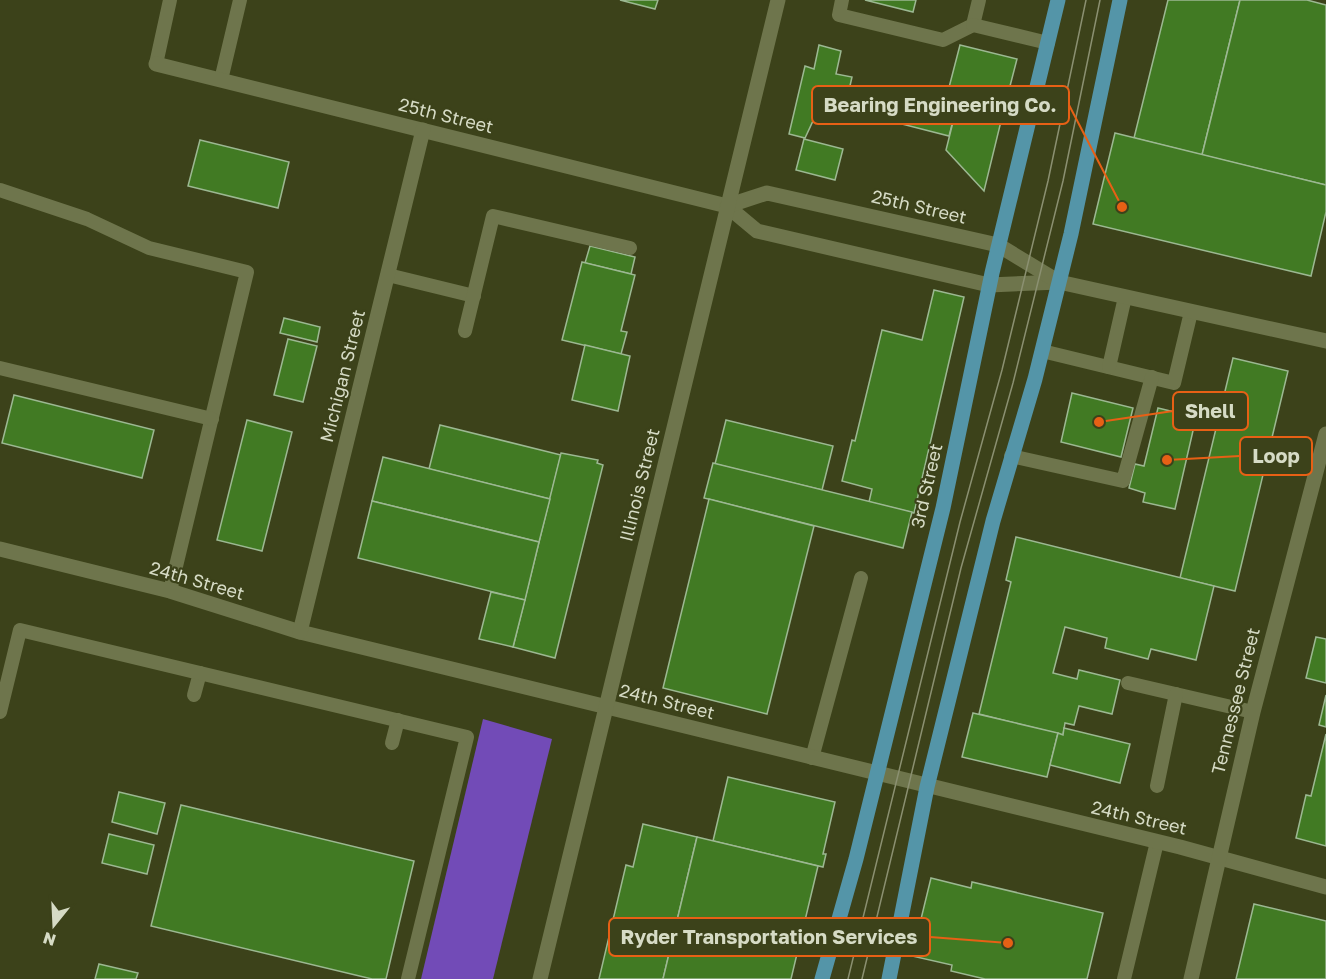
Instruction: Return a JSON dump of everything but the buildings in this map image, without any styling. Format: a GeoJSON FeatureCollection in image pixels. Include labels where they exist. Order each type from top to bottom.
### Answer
{"type":"FeatureCollection","features":[{"type":"Feature","properties":{"kind":"main road","name":"3rd Street"},"geometry":{"type":"LineString","coordinates":[[822,979],[877,774],[956,450],[998,245],[1058,0]]}},
{"type":"Feature","properties":{"kind":"main road"},"geometry":{"type":"LineString","coordinates":[[889,979],[927,787],[1011,456],[1042,351],[1083,185],[1120,0]]}},
{"type":"Feature","properties":{"kind":"street","name":"Illinois Street"},"geometry":{"type":"LineString","coordinates":[[540,979],[778,0]]}},
{"type":"Feature","properties":{"kind":"street","name":"25th Street"},"geometry":{"type":"LineString","coordinates":[[156,64],[727,206],[757,231],[989,285],[1059,282],[1326,341]]}},
{"type":"Feature","properties":{"kind":"street","name":"Michigan Street"},"geometry":{"type":"LineString","coordinates":[[300,632],[423,130]]}},
{"type":"Feature","properties":{"kind":"street","name":"25th Street"},"geometry":{"type":"LineString","coordinates":[[727,206],[767,193],[998,245],[1059,282]]}},
{"type":"Feature","properties":{"kind":"street","name":"Tennessee Street"},"geometry":{"type":"LineString","coordinates":[[1191,979],[1253,712],[1326,434]]}},
{"type":"Feature","properties":{"kind":"street","name":"24th Street"},"geometry":{"type":"LineString","coordinates":[[0,549],[170,591],[300,632],[1157,842],[1326,887]]}},
{"type":"Feature","properties":{"kind":"lane"},"geometry":{"type":"LineString","coordinates":[[156,64],[170,0]]}},
{"type":"Feature","properties":{"kind":"lane"},"geometry":{"type":"LineString","coordinates":[[221,80],[240,0]]}},
{"type":"Feature","properties":{"kind":"lane"},"geometry":{"type":"LineString","coordinates":[[842,0],[839,15],[943,40],[973,25],[1048,43]]}},
{"type":"Feature","properties":{"kind":"lane"},"geometry":{"type":"LineString","coordinates":[[973,25],[979,0]]}},
{"type":"Feature","properties":{"kind":"lane"},"geometry":{"type":"LineString","coordinates":[[0,190],[87,219],[149,248],[247,272],[170,591]]}},
{"type":"Feature","properties":{"kind":"lane"},"geometry":{"type":"LineString","coordinates":[[465,331],[493,216],[630,249]]}},
{"type":"Feature","properties":{"kind":"lane"},"geometry":{"type":"LineString","coordinates":[[388,275],[474,296]]}},
{"type":"Feature","properties":{"kind":"lane"},"geometry":{"type":"LineString","coordinates":[[1109,366],[1125,297]]}},
{"type":"Feature","properties":{"kind":"lane"},"geometry":{"type":"LineString","coordinates":[[1042,351],[1174,383],[1191,312]]}},
{"type":"Feature","properties":{"kind":"lane"},"geometry":{"type":"LineString","coordinates":[[0,368],[212,419]]}},
{"type":"Feature","properties":{"kind":"lane"},"geometry":{"type":"LineString","coordinates":[[1011,456],[1123,481],[1152,377]]}},
{"type":"Feature","properties":{"kind":"lane"},"geometry":{"type":"LineString","coordinates":[[812,758],[861,578]]}},
{"type":"Feature","properties":{"kind":"lane"},"geometry":{"type":"LineString","coordinates":[[0,712],[20,630],[467,737],[408,979]]}},
{"type":"Feature","properties":{"kind":"lane"},"geometry":{"type":"LineString","coordinates":[[194,695],[200,673]]}},
{"type":"Feature","properties":{"kind":"lane"},"geometry":{"type":"LineString","coordinates":[[1128,683],[1253,712]]}},
{"type":"Feature","properties":{"kind":"lane"},"geometry":{"type":"LineString","coordinates":[[1157,786],[1176,694]]}},
{"type":"Feature","properties":{"kind":"lane"},"geometry":{"type":"LineString","coordinates":[[392,743],[398,720]]}},
{"type":"Feature","properties":{"kind":"lane"},"geometry":{"type":"LineString","coordinates":[[1124,979],[1157,842]]}},
{"type":"Feature","properties":{"kind":"shaded area"},"geometry":{"type":"Polygon","coordinates":[[[483,719],[552,739],[493,979],[421,979],[483,719]]]}},
{"type":"Feature","properties":{"kind":"tram line"},"geometry":{"type":"LineString","coordinates":[[848,979],[960,522],[1002,370],[1048,181],[1086,0]]}},
{"type":"Feature","properties":{"kind":"tram line"},"geometry":{"type":"LineString","coordinates":[[862,979],[961,568],[1013,383],[1063,181],[1100,0]]}},
{"type":"Feature","properties":{"kind":"place","name":"Bearing Engineering Co."},"geometry":{"type":"Point","coordinates":[1122,207]}},
{"type":"Feature","properties":{"kind":"place","name":"Shell"},"geometry":{"type":"Point","coordinates":[1099,422]}},
{"type":"Feature","properties":{"kind":"place","name":"Loop"},"geometry":{"type":"Point","coordinates":[1167,460]}},
{"type":"Feature","properties":{"kind":"place","name":"Ryder Transportation Services"},"geometry":{"type":"Point","coordinates":[1008,943]}}]}
